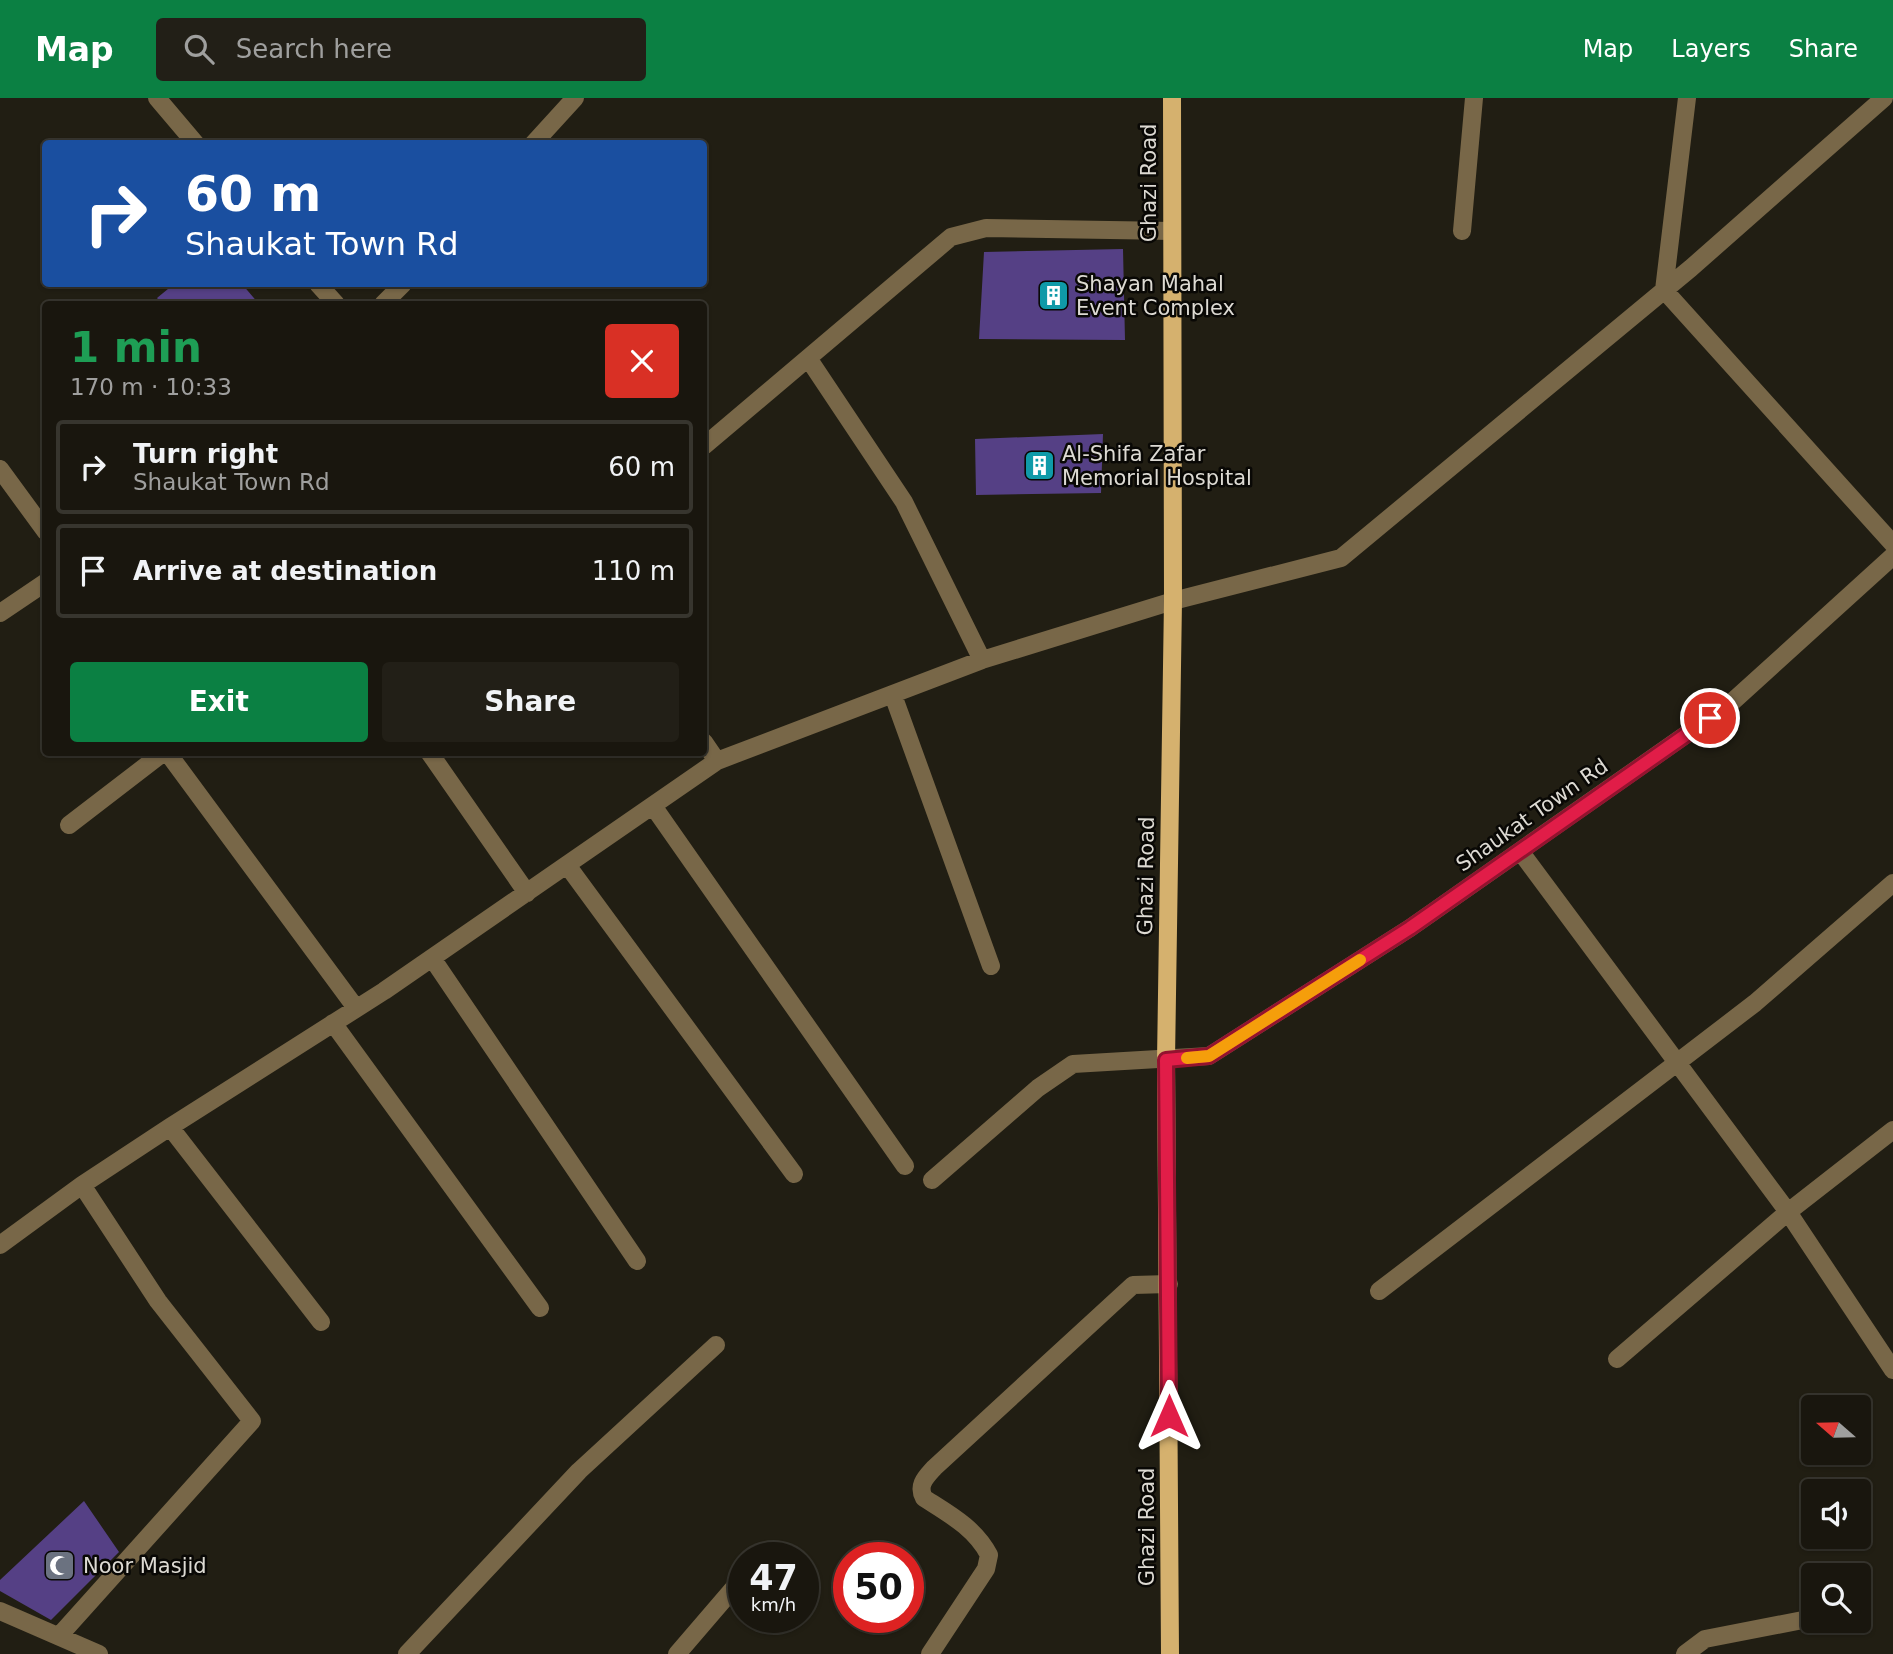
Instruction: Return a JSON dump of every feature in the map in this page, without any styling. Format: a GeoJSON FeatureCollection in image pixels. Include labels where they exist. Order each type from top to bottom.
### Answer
{"type":"FeatureCollection","features":[{"type":"Feature","properties":{"kind":"main road","name":"Ghazi Road"},"geometry":{"type":"LineString","coordinates":[[1170,1654],[1166,1060],[1173,601],[1172,98]]}},
{"type":"Feature","properties":{"kind":"street"},"geometry":{"type":"LineString","coordinates":[[156,98],[193,140]]}},
{"type":"Feature","properties":{"kind":"street"},"geometry":{"type":"LineString","coordinates":[[537,140],[575,98]]}},
{"type":"Feature","properties":{"kind":"street"},"geometry":{"type":"LineString","coordinates":[[1462,231],[1474,98]]}},
{"type":"Feature","properties":{"kind":"street"},"geometry":{"type":"LineString","coordinates":[[1687,98],[1664,290],[1893,544]]}},
{"type":"Feature","properties":{"kind":"street"},"geometry":{"type":"LineString","coordinates":[[0,1245],[82,1185],[432,958],[717,761],[982,660],[1173,601],[1341,558],[1664,290],[1884,98]]}},
{"type":"Feature","properties":{"kind":"street"},"geometry":{"type":"LineString","coordinates":[[707,443],[951,237],[986,228],[1172,231]]}},
{"type":"Feature","properties":{"kind":"street"},"geometry":{"type":"LineString","coordinates":[[321,287],[333,301]]}},
{"type":"Feature","properties":{"kind":"street"},"geometry":{"type":"LineString","coordinates":[[386,301],[400,287]]}},
{"type":"Feature","properties":{"kind":"street"},"geometry":{"type":"LineString","coordinates":[[808,358],[904,502],[982,660]]}},
{"type":"Feature","properties":{"kind":"street"},"geometry":{"type":"LineString","coordinates":[[0,469],[42,527]]}},
{"type":"Feature","properties":{"kind":"street","name":"Shaukat Town Rd"},"geometry":{"type":"LineString","coordinates":[[932,1180],[1038,1088],[1073,1064],[1209,1056],[1410,928],[1731,703],[1893,556]]}},
{"type":"Feature","properties":{"kind":"street"},"geometry":{"type":"LineString","coordinates":[[0,613],[42,585]]}},
{"type":"Feature","properties":{"kind":"street"},"geometry":{"type":"LineString","coordinates":[[893,695],[991,966]]}},
{"type":"Feature","properties":{"kind":"street"},"geometry":{"type":"LineString","coordinates":[[707,747],[717,761]]}},
{"type":"Feature","properties":{"kind":"street"},"geometry":{"type":"LineString","coordinates":[[69,825],[161,756]]}},
{"type":"Feature","properties":{"kind":"street"},"geometry":{"type":"LineString","coordinates":[[169,756],[356,1008]]}},
{"type":"Feature","properties":{"kind":"street"},"geometry":{"type":"LineString","coordinates":[[432,756],[527,893]]}},
{"type":"Feature","properties":{"kind":"street"},"geometry":{"type":"LineString","coordinates":[[653,806],[905,1166]]}},
{"type":"Feature","properties":{"kind":"street"},"geometry":{"type":"LineString","coordinates":[[1520,851],[1788,1212],[1893,1370]]}},
{"type":"Feature","properties":{"kind":"street"},"geometry":{"type":"LineString","coordinates":[[567,865],[794,1174]]}},
{"type":"Feature","properties":{"kind":"street"},"geometry":{"type":"LineString","coordinates":[[1379,1291],[1755,1003],[1893,883]]}},
{"type":"Feature","properties":{"kind":"street"},"geometry":{"type":"LineString","coordinates":[[432,958],[637,1261]]}},
{"type":"Feature","properties":{"kind":"street"},"geometry":{"type":"LineString","coordinates":[[332,1023],[540,1308]]}},
{"type":"Feature","properties":{"kind":"street"},"geometry":{"type":"LineString","coordinates":[[170,1127],[321,1322]]}},
{"type":"Feature","properties":{"kind":"street"},"geometry":{"type":"LineString","coordinates":[[1617,1359],[1788,1212],[1892,1132]]}},
{"type":"Feature","properties":{"kind":"street"},"geometry":{"type":"LineString","coordinates":[[59,1636],[252,1422],[158,1301],[82,1185]]}},
{"type":"Feature","properties":{"kind":"street"},"geometry":{"type":"LineString","coordinates":[[930,1654],[986,1569],[989,1555],[971,1530],[924,1498],[921,1493],[922,1483],[934,1468],[1133,1284],[1169,1284]]}},
{"type":"Feature","properties":{"kind":"street"},"geometry":{"type":"LineString","coordinates":[[407,1654],[579,1471],[716,1345]]}},
{"type":"Feature","properties":{"kind":"street"},"geometry":{"type":"LineString","coordinates":[[677,1654],[728,1595]]}},
{"type":"Feature","properties":{"kind":"street"},"geometry":{"type":"LineString","coordinates":[[0,1611],[99,1654]]}},
{"type":"Feature","properties":{"kind":"street"},"geometry":{"type":"LineString","coordinates":[[1685,1654],[1705,1639],[1801,1620]]}},
{"type":"Feature","properties":{"kind":"building","name":"Shayan Mahal Event Complex"},"geometry":{"type":"Polygon","coordinates":[[[1123,249],[1125,340],[979,339],[984,252],[1123,249]]]}},
{"type":"Feature","properties":{"kind":"building"},"geometry":{"type":"Polygon","coordinates":[[[170,287],[245,287],[256,301],[160,301],[157,298],[170,287]]]}},
{"type":"Feature","properties":{"kind":"building","name":"Al-Shifa Zafar Memorial Hospital"},"geometry":{"type":"Polygon","coordinates":[[[1103,434],[1101,493],[976,495],[975,439],[1103,434]]]}},
{"type":"Feature","properties":{"kind":"building","name":"Noor Masjid"},"geometry":{"type":"Polygon","coordinates":[[[84,1501],[119,1552],[51,1620],[0,1591],[0,1580],[84,1501]]]}},
{"type":"Feature","properties":{"kind":"slow traffic"},"geometry":{"type":"LineString","coordinates":[[1187,1058],[1209,1056],[1360,960]]}},
{"type":"Feature","properties":{"kind":"place","name":"Shayan Mahal Event Complex"},"geometry":{"type":"Point","coordinates":[1053,296]}},
{"type":"Feature","properties":{"kind":"place","name":"Al-Shifa Zafar Memorial Hospital"},"geometry":{"type":"Point","coordinates":[1039,466]}},
{"type":"Feature","properties":{"kind":"place","name":"Noor Masjid"},"geometry":{"type":"Point","coordinates":[60,1566]}},
{"type":"Feature","properties":{"kind":"route"},"geometry":{"type":"LineString","coordinates":[[1169,1416],[1166,1060],[1209,1056],[1410,928],[1710,718]]}}]}
